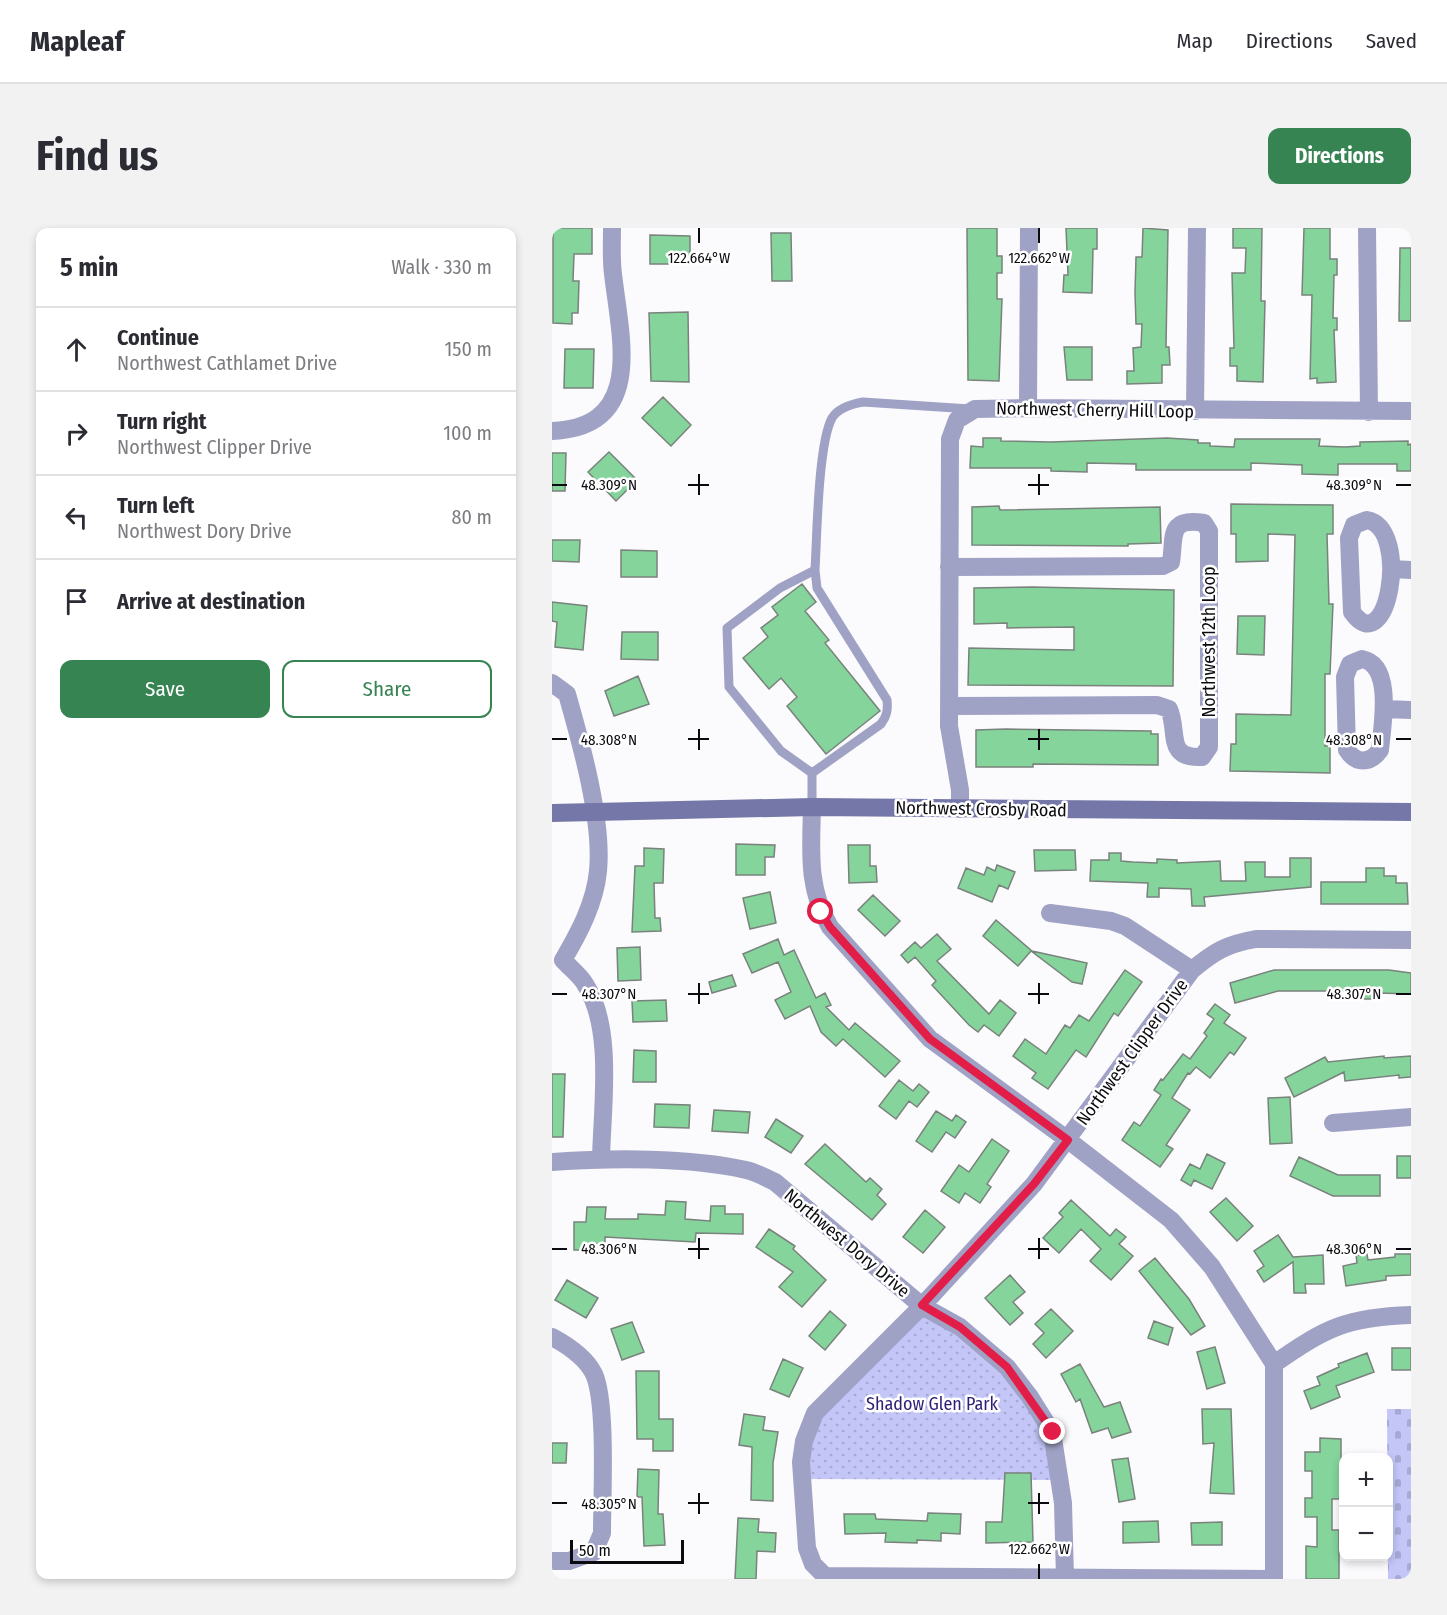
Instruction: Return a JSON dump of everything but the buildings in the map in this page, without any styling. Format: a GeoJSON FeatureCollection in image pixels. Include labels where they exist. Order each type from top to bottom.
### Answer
{"type":"FeatureCollection","features":[{"type":"Feature","properties":{"kind":"street"},"geometry":{"type":"LineString","coordinates":[[552,431],[577,427],[605,411],[614,398],[622,375],[623,347],[613,271],[612,228]]}},
{"type":"Feature","properties":{"kind":"street"},"geometry":{"type":"LineString","coordinates":[[1028,408],[1029,228]]}},
{"type":"Feature","properties":{"kind":"street"},"geometry":{"type":"LineString","coordinates":[[1195,411],[1197,228]]}},
{"type":"Feature","properties":{"kind":"street"},"geometry":{"type":"LineString","coordinates":[[1367,228],[1369,412]]}},
{"type":"Feature","properties":{"kind":"street","name":"Northwest Cherry Hill Loop"},"geometry":{"type":"LineString","coordinates":[[960,809],[949,706],[950,439],[957,420],[975,409],[1411,411]]}},
{"type":"Feature","properties":{"kind":"street"},"geometry":{"type":"LineString","coordinates":[[1367,520],[1379,525],[1383,531],[1392,569],[1384,612],[1380,617],[1368,623],[1355,618],[1352,612],[1349,538],[1354,525],[1367,520]]}},
{"type":"Feature","properties":{"kind":"street","name":"Northwest 12th Loop"},"geometry":{"type":"LineString","coordinates":[[949,567],[1163,566],[1171,562],[1173,533],[1179,525],[1191,521],[1204,523],[1209,531],[1209,747],[1202,757],[1190,757],[1180,753],[1175,746],[1174,723],[1169,709],[1157,705],[949,706]]}},
{"type":"Feature","properties":{"kind":"street"},"geometry":{"type":"LineString","coordinates":[[1392,569],[1411,570]]}},
{"type":"Feature","properties":{"kind":"street"},"geometry":{"type":"LineString","coordinates":[[1355,660],[1369,660],[1378,670],[1385,710],[1380,750],[1370,760],[1356,760],[1347,750],[1345,677],[1346,670],[1355,660]]}},
{"type":"Feature","properties":{"kind":"street"},"geometry":{"type":"LineString","coordinates":[[552,683],[567,694],[595,812],[598,870],[592,898],[578,933],[557,958],[585,983],[598,1009],[603,1033],[601,1159]]}},
{"type":"Feature","properties":{"kind":"street"},"geometry":{"type":"LineString","coordinates":[[1385,710],[1411,710]]}},
{"type":"Feature","properties":{"kind":"street"},"geometry":{"type":"LineString","coordinates":[[812,807],[810,870],[821,912],[830,927],[930,1039],[1068,1140],[1171,1220],[1212,1267],[1274,1364],[1274,1579]]}},
{"type":"Feature","properties":{"kind":"street","name":"Northwest Crosby Road"},"geometry":{"type":"LineString","coordinates":[[552,813],[812,807],[1411,812]]}},
{"type":"Feature","properties":{"kind":"street"},"geometry":{"type":"LineString","coordinates":[[1050,913],[1111,921],[1125,927],[1192,970]]}},
{"type":"Feature","properties":{"kind":"street","name":"Northwest Clipper Drive"},"geometry":{"type":"LineString","coordinates":[[1274,1579],[825,1576],[813,1564],[807,1548],[801,1462],[804,1441],[815,1413],[922,1305],[1034,1184],[1192,970],[1214,952],[1232,943],[1256,939],[1411,940]]}},
{"type":"Feature","properties":{"kind":"street"},"geometry":{"type":"LineString","coordinates":[[1333,1123],[1411,1117]]}},
{"type":"Feature","properties":{"kind":"street","name":"Northwest Dory Drive"},"geometry":{"type":"LineString","coordinates":[[552,1162],[601,1159],[717,1165],[748,1170],[775,1182],[922,1305],[960,1327],[1007,1367],[1053,1432],[1063,1503],[1065,1577]]}},
{"type":"Feature","properties":{"kind":"street"},"geometry":{"type":"LineString","coordinates":[[1274,1364],[1332,1327],[1377,1316],[1411,1315]]}},
{"type":"Feature","properties":{"kind":"street"},"geometry":{"type":"LineString","coordinates":[[552,1337],[578,1354],[594,1373],[600,1402],[602,1533],[594,1552],[569,1562],[552,1561]]}},
{"type":"Feature","properties":{"kind":"lane"},"geometry":{"type":"LineString","coordinates":[[812,773],[881,724],[887,716],[888,707],[887,700],[817,588],[815,570],[825,440],[832,417],[850,404],[863,402],[975,409]]}},
{"type":"Feature","properties":{"kind":"lane"},"geometry":{"type":"LineString","coordinates":[[812,773],[781,751],[729,687],[727,628],[780,588],[815,570]]}},
{"type":"Feature","properties":{"kind":"lane"},"geometry":{"type":"LineString","coordinates":[[812,773],[812,807]]}},
{"type":"Feature","properties":{"kind":"green space","name":"Shadow Glen Park"},"geometry":{"type":"Polygon","coordinates":[[[922,1306],[1030,1397],[1061,1480],[802,1479],[815,1413],[922,1306]]]}},
{"type":"Feature","properties":{"kind":"green space"},"geometry":{"type":"Polygon","coordinates":[[[1387,1409],[1411,1409],[1411,1579],[1388,1579],[1388,1561],[1393,1561],[1393,1453],[1387,1453],[1387,1409]]]}},
{"type":"Feature","properties":{"kind":"route"},"geometry":{"type":"LineString","coordinates":[[821,912],[830,927],[930,1039],[1068,1140],[1034,1184],[922,1305],[960,1327],[1007,1367],[1053,1432]]}}]}
